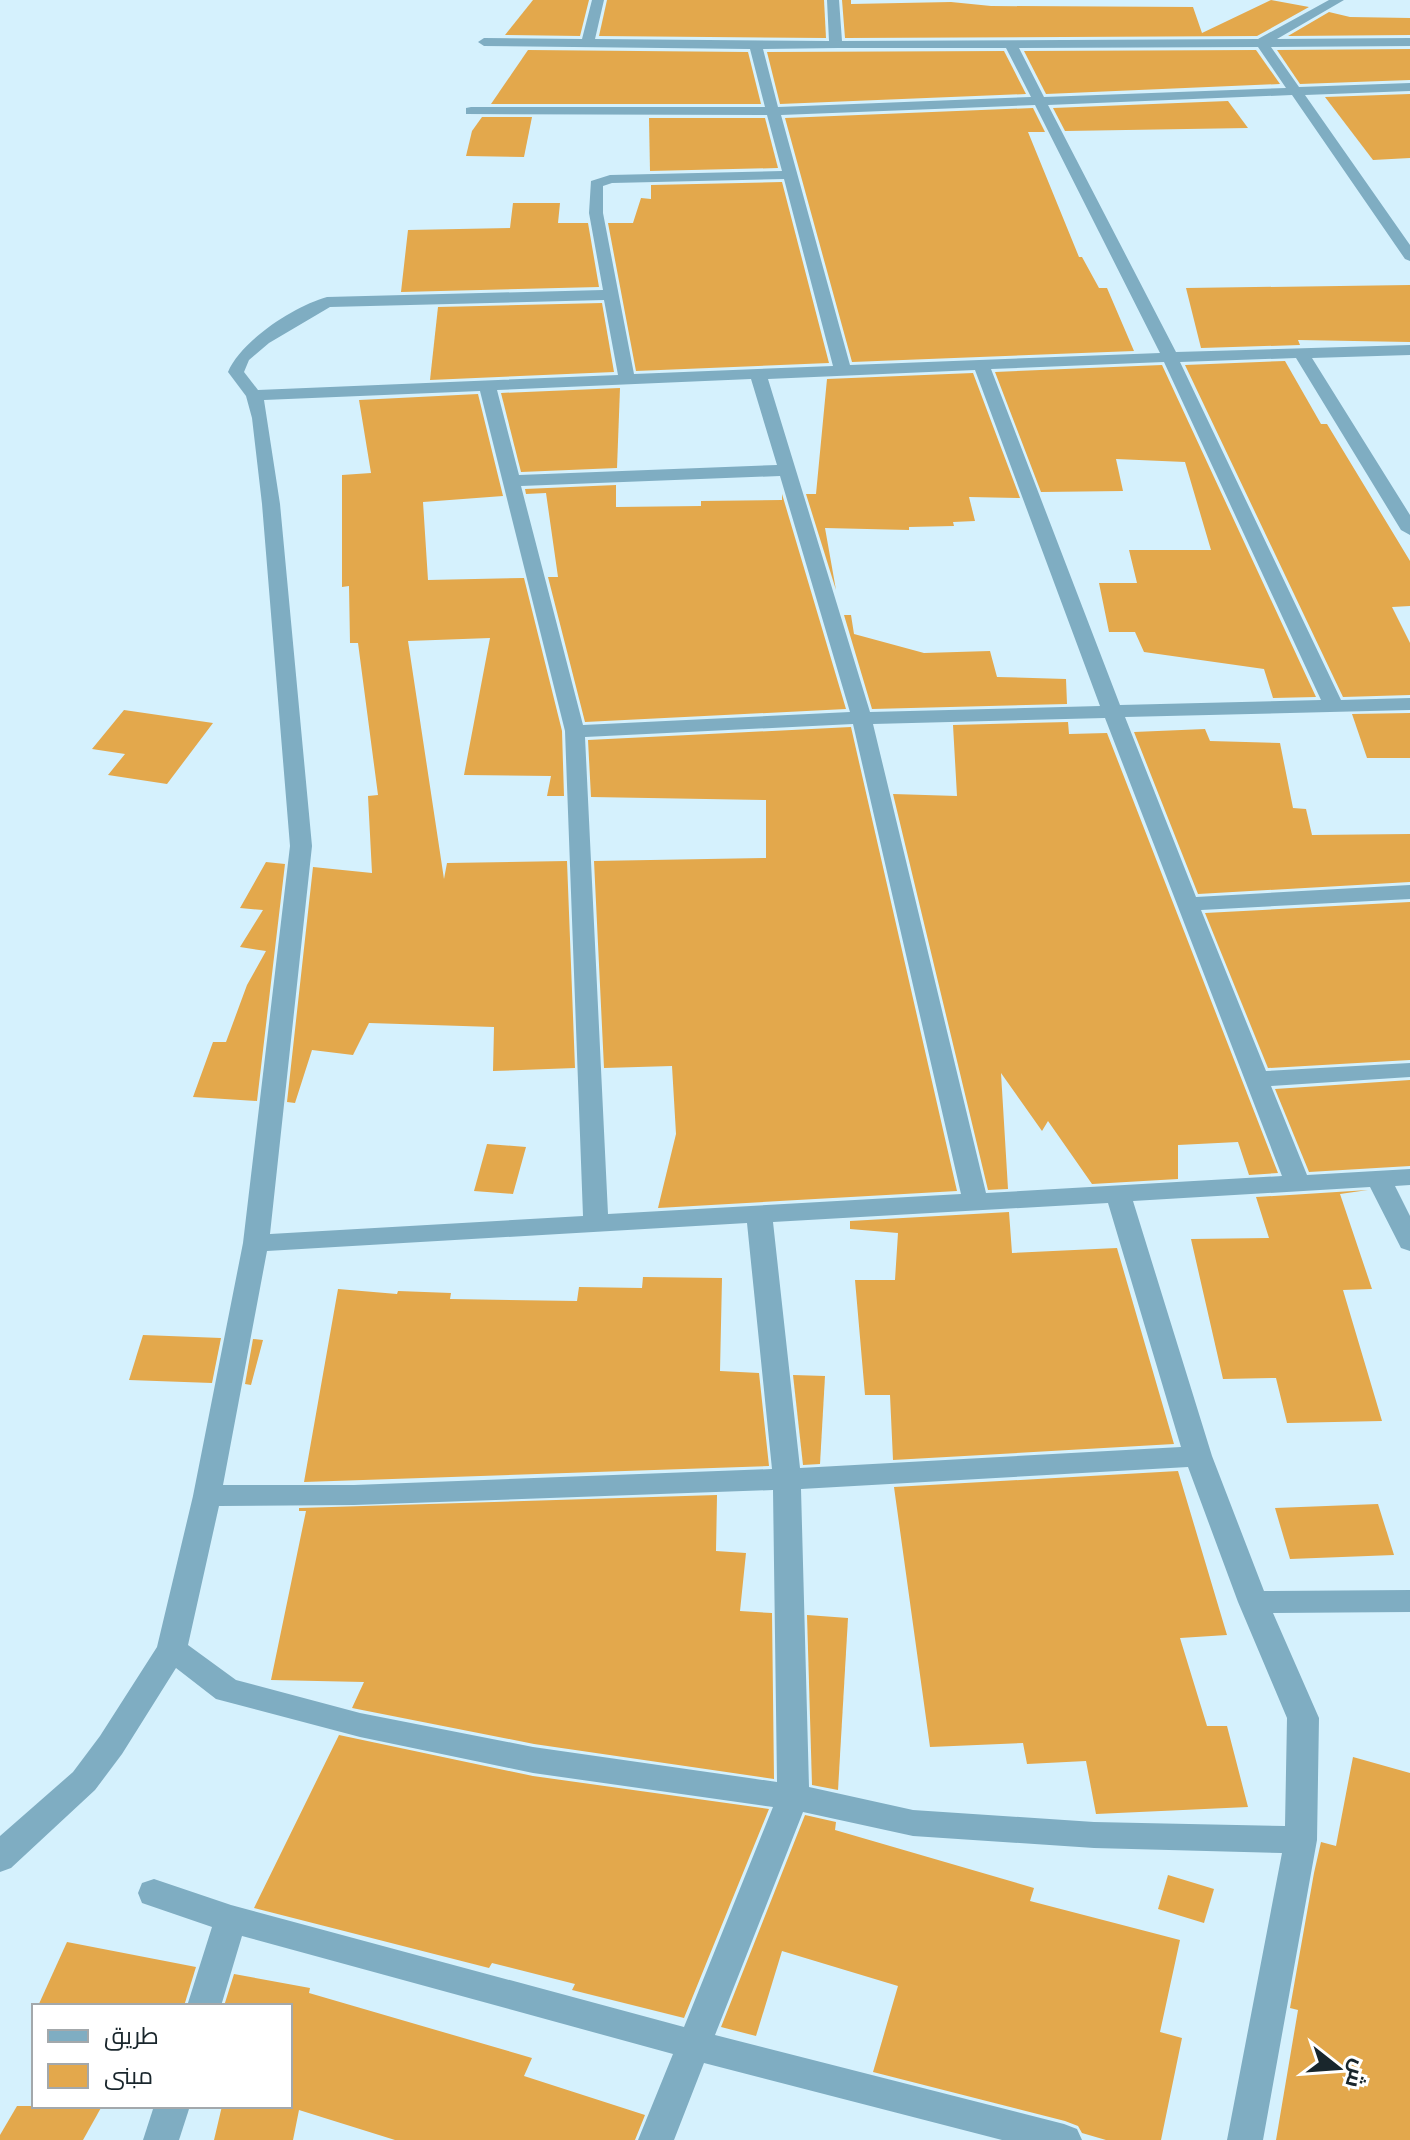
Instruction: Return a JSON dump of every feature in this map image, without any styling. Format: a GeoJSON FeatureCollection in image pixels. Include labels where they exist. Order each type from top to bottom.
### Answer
{"type":"FeatureCollection","features":[{"type":"Feature","properties":{"kind":"street"},"geometry":{"type":"LineString","coordinates":[[588,43],[598,0]]}},
{"type":"Feature","properties":{"kind":"street"},"geometry":{"type":"LineString","coordinates":[[833,0],[836,45]]}},
{"type":"Feature","properties":{"kind":"street"},"geometry":{"type":"LineString","coordinates":[[1261,42],[1338,0]]}},
{"type":"Feature","properties":{"kind":"street"},"geometry":{"type":"LineString","coordinates":[[484,42],[755,45],[1410,42]]}},
{"type":"Feature","properties":{"kind":"street"},"geometry":{"type":"LineString","coordinates":[[1261,42],[1410,256]]}},
{"type":"Feature","properties":{"kind":"street"},"geometry":{"type":"LineString","coordinates":[[755,45],[843,371]]}},
{"type":"Feature","properties":{"kind":"street"},"geometry":{"type":"LineString","coordinates":[[1011,45],[1170,357],[1333,705]]}},
{"type":"Feature","properties":{"kind":"street"},"geometry":{"type":"LineString","coordinates":[[471,111],[772,111],[1410,87]]}},
{"type":"Feature","properties":{"kind":"street"},"geometry":{"type":"LineString","coordinates":[[627,379],[596,213],[596,184],[610,179],[789,175]]}},
{"type":"Feature","properties":{"kind":"street"},"geometry":{"type":"LineString","coordinates":[[0,1858],[16,1839],[38,1825],[78,1787],[123,1726],[172,1649],[207,1496],[256,1243],[301,846],[271,504],[260,418],[254,395],[236,372],[242,358],[278,329],[327,302],[610,295]]}},
{"type":"Feature","properties":{"kind":"street"},"geometry":{"type":"LineString","coordinates":[[254,395],[1410,350]]}},
{"type":"Feature","properties":{"kind":"street"},"geometry":{"type":"LineString","coordinates":[[1301,353],[1410,530]]}},
{"type":"Feature","properties":{"kind":"street"},"geometry":{"type":"LineString","coordinates":[[982,366],[1112,711],[1298,1184]]}},
{"type":"Feature","properties":{"kind":"street"},"geometry":{"type":"LineString","coordinates":[[758,374],[862,718],[975,1202]]}},
{"type":"Feature","properties":{"kind":"street"},"geometry":{"type":"LineString","coordinates":[[487,385],[575,731],[596,1224]]}},
{"type":"Feature","properties":{"kind":"street"},"geometry":{"type":"LineString","coordinates":[[511,481],[788,470]]}},
{"type":"Feature","properties":{"kind":"street"},"geometry":{"type":"LineString","coordinates":[[575,731],[862,718],[1410,704]]}},
{"type":"Feature","properties":{"kind":"street"},"geometry":{"type":"LineString","coordinates":[[1188,904],[1410,892]]}},
{"type":"Feature","properties":{"kind":"street"},"geometry":{"type":"LineString","coordinates":[[1257,1079],[1410,1070]]}},
{"type":"Feature","properties":{"kind":"street"},"geometry":{"type":"LineString","coordinates":[[256,1243],[1410,1177]]}},
{"type":"Feature","properties":{"kind":"street"},"geometry":{"type":"LineString","coordinates":[[1379,1179],[1410,1242]]}},
{"type":"Feature","properties":{"kind":"street"},"geometry":{"type":"LineString","coordinates":[[1117,1192],[1198,1456],[1253,1602],[1303,1718],[1301,1840],[1245,2140]]}},
{"type":"Feature","properties":{"kind":"street"},"geometry":{"type":"LineString","coordinates":[[656,2140],[793,1797],[787,1479],[759,1215]]}},
{"type":"Feature","properties":{"kind":"street"},"geometry":{"type":"LineString","coordinates":[[207,1496],[354,1495],[787,1479],[1198,1456]]}},
{"type":"Feature","properties":{"kind":"street"},"geometry":{"type":"LineString","coordinates":[[1253,1602],[1410,1601]]}},
{"type":"Feature","properties":{"kind":"street"},"geometry":{"type":"LineString","coordinates":[[172,1649],[227,1690],[360,1725],[533,1760],[793,1797],[913,1823],[1094,1835],[1301,1840]]}},
{"type":"Feature","properties":{"kind":"street"},"geometry":{"type":"LineString","coordinates":[[154,1893],[231,1919],[695,2045],[1064,2140]]}},
{"type":"Feature","properties":{"kind":"street"},"geometry":{"type":"LineString","coordinates":[[205,2004],[231,1919]]}},
{"type":"Feature","properties":{"kind":"street"},"geometry":{"type":"LineString","coordinates":[[161,2140],[171,2108]]}},
{"type":"Feature","properties":{"kind":"building"},"geometry":{"type":"Polygon","coordinates":[[[533,0],[589,0],[580,36],[505,35],[533,0]]]}},
{"type":"Feature","properties":{"kind":"building"},"geometry":{"type":"Polygon","coordinates":[[[607,0],[824,0],[826,38],[599,36],[607,0]]]}},
{"type":"Feature","properties":{"kind":"building"},"geometry":{"type":"Polygon","coordinates":[[[842,0],[851,0],[851,4],[951,2],[991,6],[1193,7],[1202,33],[1271,0],[1309,7],[1257,36],[845,38],[842,0]]]}},
{"type":"Feature","properties":{"kind":"building"},"geometry":{"type":"Polygon","coordinates":[[[1329,12],[1350,17],[1410,18],[1410,35],[1288,36],[1329,12]]]}},
{"type":"Feature","properties":{"kind":"building"},"geometry":{"type":"Polygon","coordinates":[[[1410,49],[1410,80],[1300,84],[1277,50],[1410,49]]]}},
{"type":"Feature","properties":{"kind":"building"},"geometry":{"type":"Polygon","coordinates":[[[528,50],[748,52],[761,104],[491,104],[528,50]]]}},
{"type":"Feature","properties":{"kind":"building"},"geometry":{"type":"Polygon","coordinates":[[[1256,50],[1280,84],[1046,94],[1024,51],[1256,50]]]}},
{"type":"Feature","properties":{"kind":"building"},"geometry":{"type":"Polygon","coordinates":[[[1004,51],[1026,94],[780,104],[767,52],[1004,51]]]}},
{"type":"Feature","properties":{"kind":"building"},"geometry":{"type":"Polygon","coordinates":[[[1410,94],[1410,158],[1373,160],[1325,97],[1410,94]]]}},
{"type":"Feature","properties":{"kind":"building"},"geometry":{"type":"Polygon","coordinates":[[[1228,101],[1248,128],[1065,131],[1053,108],[1228,101]]]}},
{"type":"Feature","properties":{"kind":"building"},"geometry":{"type":"Polygon","coordinates":[[[1033,108],[1045,132],[1028,132],[1079,257],[1082,257],[1099,288],[1107,288],[1134,351],[852,362],[785,118],[1033,108]]]}},
{"type":"Feature","properties":{"kind":"building"},"geometry":{"type":"Polygon","coordinates":[[[482,117],[532,117],[524,157],[466,156],[472,131],[482,117]]]}},
{"type":"Feature","properties":{"kind":"building"},"geometry":{"type":"Polygon","coordinates":[[[649,118],[765,118],[778,168],[650,171],[649,118]]]}},
{"type":"Feature","properties":{"kind":"building"},"geometry":{"type":"Polygon","coordinates":[[[782,182],[829,363],[636,371],[608,223],[633,223],[641,198],[651,199],[651,185],[782,182]]]}},
{"type":"Feature","properties":{"kind":"building"},"geometry":{"type":"Polygon","coordinates":[[[513,203],[560,203],[558,223],[588,223],[599,287],[401,292],[408,230],[510,228],[513,203]]]}},
{"type":"Feature","properties":{"kind":"building"},"geometry":{"type":"Polygon","coordinates":[[[1410,285],[1410,342],[1298,340],[1300,345],[1201,348],[1186,288],[1410,285]]]}},
{"type":"Feature","properties":{"kind":"building"},"geometry":{"type":"Polygon","coordinates":[[[602,303],[614,372],[430,380],[438,307],[602,303]]]}},
{"type":"Feature","properties":{"kind":"building"},"geometry":{"type":"Polygon","coordinates":[[[1285,361],[1321,424],[1327,424],[1410,561],[1410,606],[1392,607],[1410,643],[1410,695],[1343,697],[1185,365],[1285,361]]]}},
{"type":"Feature","properties":{"kind":"building"},"geometry":{"type":"Polygon","coordinates":[[[1162,365],[1316,697],[1273,698],[1264,669],[1144,652],[1135,632],[1109,632],[1099,583],[1137,583],[1129,550],[1211,550],[1185,462],[1116,459],[1123,491],[1041,492],[995,372],[1162,365]]]}},
{"type":"Feature","properties":{"kind":"building"},"geometry":{"type":"Polygon","coordinates":[[[973,373],[1020,498],[969,497],[975,521],[953,522],[954,526],[909,527],[909,530],[825,528],[836,590],[806,494],[816,494],[827,379],[973,373]]]}},
{"type":"Feature","properties":{"kind":"building"},"geometry":{"type":"Polygon","coordinates":[[[620,388],[617,468],[521,472],[501,393],[620,388]]]}},
{"type":"Feature","properties":{"kind":"building"},"geometry":{"type":"Polygon","coordinates":[[[478,394],[503,496],[423,502],[428,580],[524,578],[562,731],[564,796],[547,796],[551,776],[464,775],[490,638],[408,641],[444,879],[447,863],[567,861],[575,1068],[493,1071],[494,1027],[369,1023],[353,1055],[312,1050],[295,1103],[287,1102],[313,867],[372,873],[368,796],[378,795],[358,643],[350,643],[349,586],[342,587],[342,475],[371,473],[359,400],[478,394]]]}},
{"type":"Feature","properties":{"kind":"building"},"geometry":{"type":"Polygon","coordinates":[[[616,485],[616,507],[701,506],[701,501],[782,500],[782,494],[846,709],[585,722],[548,577],[558,577],[546,493],[526,494],[525,489],[616,485]]]}},
{"type":"Feature","properties":{"kind":"building"},"geometry":{"type":"Polygon","coordinates":[[[844,615],[851,615],[854,634],[924,653],[990,651],[997,677],[1066,679],[1067,704],[872,709],[844,615]]]}},
{"type":"Feature","properties":{"kind":"building"},"geometry":{"type":"Polygon","coordinates":[[[124,710],[213,723],[167,784],[108,775],[125,754],[92,749],[124,710]]]}},
{"type":"Feature","properties":{"kind":"building"},"geometry":{"type":"Polygon","coordinates":[[[1410,713],[1410,758],[1367,758],[1352,714],[1410,713]]]}},
{"type":"Feature","properties":{"kind":"building"},"geometry":{"type":"Polygon","coordinates":[[[1068,722],[1069,734],[1107,733],[1278,1173],[1249,1175],[1238,1142],[1178,1145],[1178,1179],[1092,1184],[1048,1121],[1042,1131],[1001,1073],[1008,1189],[988,1190],[893,794],[957,796],[953,725],[1068,722]]]}},
{"type":"Feature","properties":{"kind":"building"},"geometry":{"type":"Polygon","coordinates":[[[851,727],[957,1191],[658,1208],[676,1134],[672,1066],[604,1068],[594,861],[766,858],[766,800],[591,797],[588,740],[851,727]]]}},
{"type":"Feature","properties":{"kind":"building"},"geometry":{"type":"Polygon","coordinates":[[[1205,729],[1210,741],[1280,743],[1293,808],[1306,809],[1312,835],[1410,834],[1410,882],[1198,894],[1134,732],[1205,729]]]}},
{"type":"Feature","properties":{"kind":"building"},"geometry":{"type":"Polygon","coordinates":[[[266,862],[285,864],[257,1101],[193,1097],[213,1042],[226,1042],[247,985],[266,951],[240,947],[263,910],[240,908],[266,862]]]}},
{"type":"Feature","properties":{"kind":"building"},"geometry":{"type":"Polygon","coordinates":[[[1410,902],[1410,1060],[1268,1068],[1205,913],[1410,902]]]}},
{"type":"Feature","properties":{"kind":"building"},"geometry":{"type":"Polygon","coordinates":[[[1410,1080],[1410,1166],[1309,1172],[1275,1089],[1410,1080]]]}},
{"type":"Feature","properties":{"kind":"building"},"geometry":{"type":"Polygon","coordinates":[[[487,1144],[526,1147],[513,1194],[474,1191],[487,1144]]]}},
{"type":"Feature","properties":{"kind":"building"},"geometry":{"type":"Polygon","coordinates":[[[1368,1190],[1340,1194],[1372,1289],[1343,1290],[1382,1421],[1287,1423],[1276,1378],[1223,1379],[1191,1239],[1269,1238],[1256,1197],[1368,1190]]]}},
{"type":"Feature","properties":{"kind":"building"},"geometry":{"type":"Polygon","coordinates":[[[1009,1212],[1012,1253],[1117,1248],[1174,1444],[893,1460],[890,1395],[865,1395],[855,1280],[895,1280],[898,1233],[850,1229],[850,1221],[1009,1212]]]}},
{"type":"Feature","properties":{"kind":"building"},"geometry":{"type":"Polygon","coordinates":[[[643,1277],[722,1278],[720,1371],[759,1373],[769,1466],[304,1482],[338,1289],[397,1294],[398,1291],[451,1293],[450,1299],[577,1301],[579,1287],[642,1288],[643,1277]]]}},
{"type":"Feature","properties":{"kind":"building"},"geometry":{"type":"Polygon","coordinates":[[[143,1335],[221,1338],[212,1383],[129,1380],[143,1335]]]}},
{"type":"Feature","properties":{"kind":"building"},"geometry":{"type":"Polygon","coordinates":[[[253,1339],[263,1340],[251,1385],[245,1384],[253,1339]]]}},
{"type":"Feature","properties":{"kind":"building"},"geometry":{"type":"Polygon","coordinates":[[[793,1375],[825,1376],[820,1464],[803,1465],[793,1375]]]}},
{"type":"Feature","properties":{"kind":"building"},"geometry":{"type":"Polygon","coordinates":[[[1178,1471],[1227,1635],[1180,1638],[1207,1726],[1227,1726],[1248,1807],[1096,1814],[1086,1761],[1027,1764],[1023,1743],[930,1747],[894,1487],[1178,1471]]]}},
{"type":"Feature","properties":{"kind":"building"},"geometry":{"type":"Polygon","coordinates":[[[717,1495],[716,1551],[746,1553],[740,1611],[772,1613],[774,1779],[534,1744],[352,1708],[364,1682],[271,1680],[306,1511],[299,1511],[299,1508],[717,1495]]]}},
{"type":"Feature","properties":{"kind":"building"},"geometry":{"type":"Polygon","coordinates":[[[1378,1504],[1394,1555],[1290,1559],[1275,1508],[1378,1504]]]}},
{"type":"Feature","properties":{"kind":"building"},"geometry":{"type":"Polygon","coordinates":[[[807,1615],[848,1618],[838,1790],[812,1785],[807,1615]]]}},
{"type":"Feature","properties":{"kind":"building"},"geometry":{"type":"Polygon","coordinates":[[[339,1735],[533,1776],[769,1809],[684,2018],[572,1990],[575,1984],[492,1963],[489,1968],[254,1908],[339,1735]]]}},
{"type":"Feature","properties":{"kind":"building"},"geometry":{"type":"Polygon","coordinates":[[[1353,1757],[1410,1773],[1410,2140],[1276,2140],[1298,2010],[1290,2008],[1314,1873],[1321,1842],[1336,1846],[1353,1757]]]}},
{"type":"Feature","properties":{"kind":"building"},"geometry":{"type":"Polygon","coordinates":[[[805,1815],[836,1822],[835,1830],[1034,1888],[1030,1901],[1180,1940],[1160,2032],[1182,2038],[1161,2140],[1106,2140],[1082,2133],[1078,2126],[1065,2121],[873,2072],[898,1986],[782,1951],[756,2036],[721,2027],[805,1815]]]}},
{"type":"Feature","properties":{"kind":"building"},"geometry":{"type":"Polygon","coordinates":[[[1168,1875],[1214,1889],[1204,1923],[1158,1909],[1168,1875]]]}},
{"type":"Feature","properties":{"kind":"building"},"geometry":{"type":"Polygon","coordinates":[[[67,1942],[196,1967],[185,2004],[39,2004],[67,1942]]]}},
{"type":"Feature","properties":{"kind":"building"},"geometry":{"type":"Polygon","coordinates":[[[234,1974],[310,1988],[309,1993],[532,2058],[524,2076],[645,2115],[635,2140],[395,2140],[299,2110],[293,2140],[214,2140],[222,2108],[292,2108],[292,2004],[225,2004],[234,1974]]]}},
{"type":"Feature","properties":{"kind":"building"},"geometry":{"type":"Polygon","coordinates":[[[17,2106],[101,2108],[83,2140],[0,2140],[17,2106]]]}}]}
